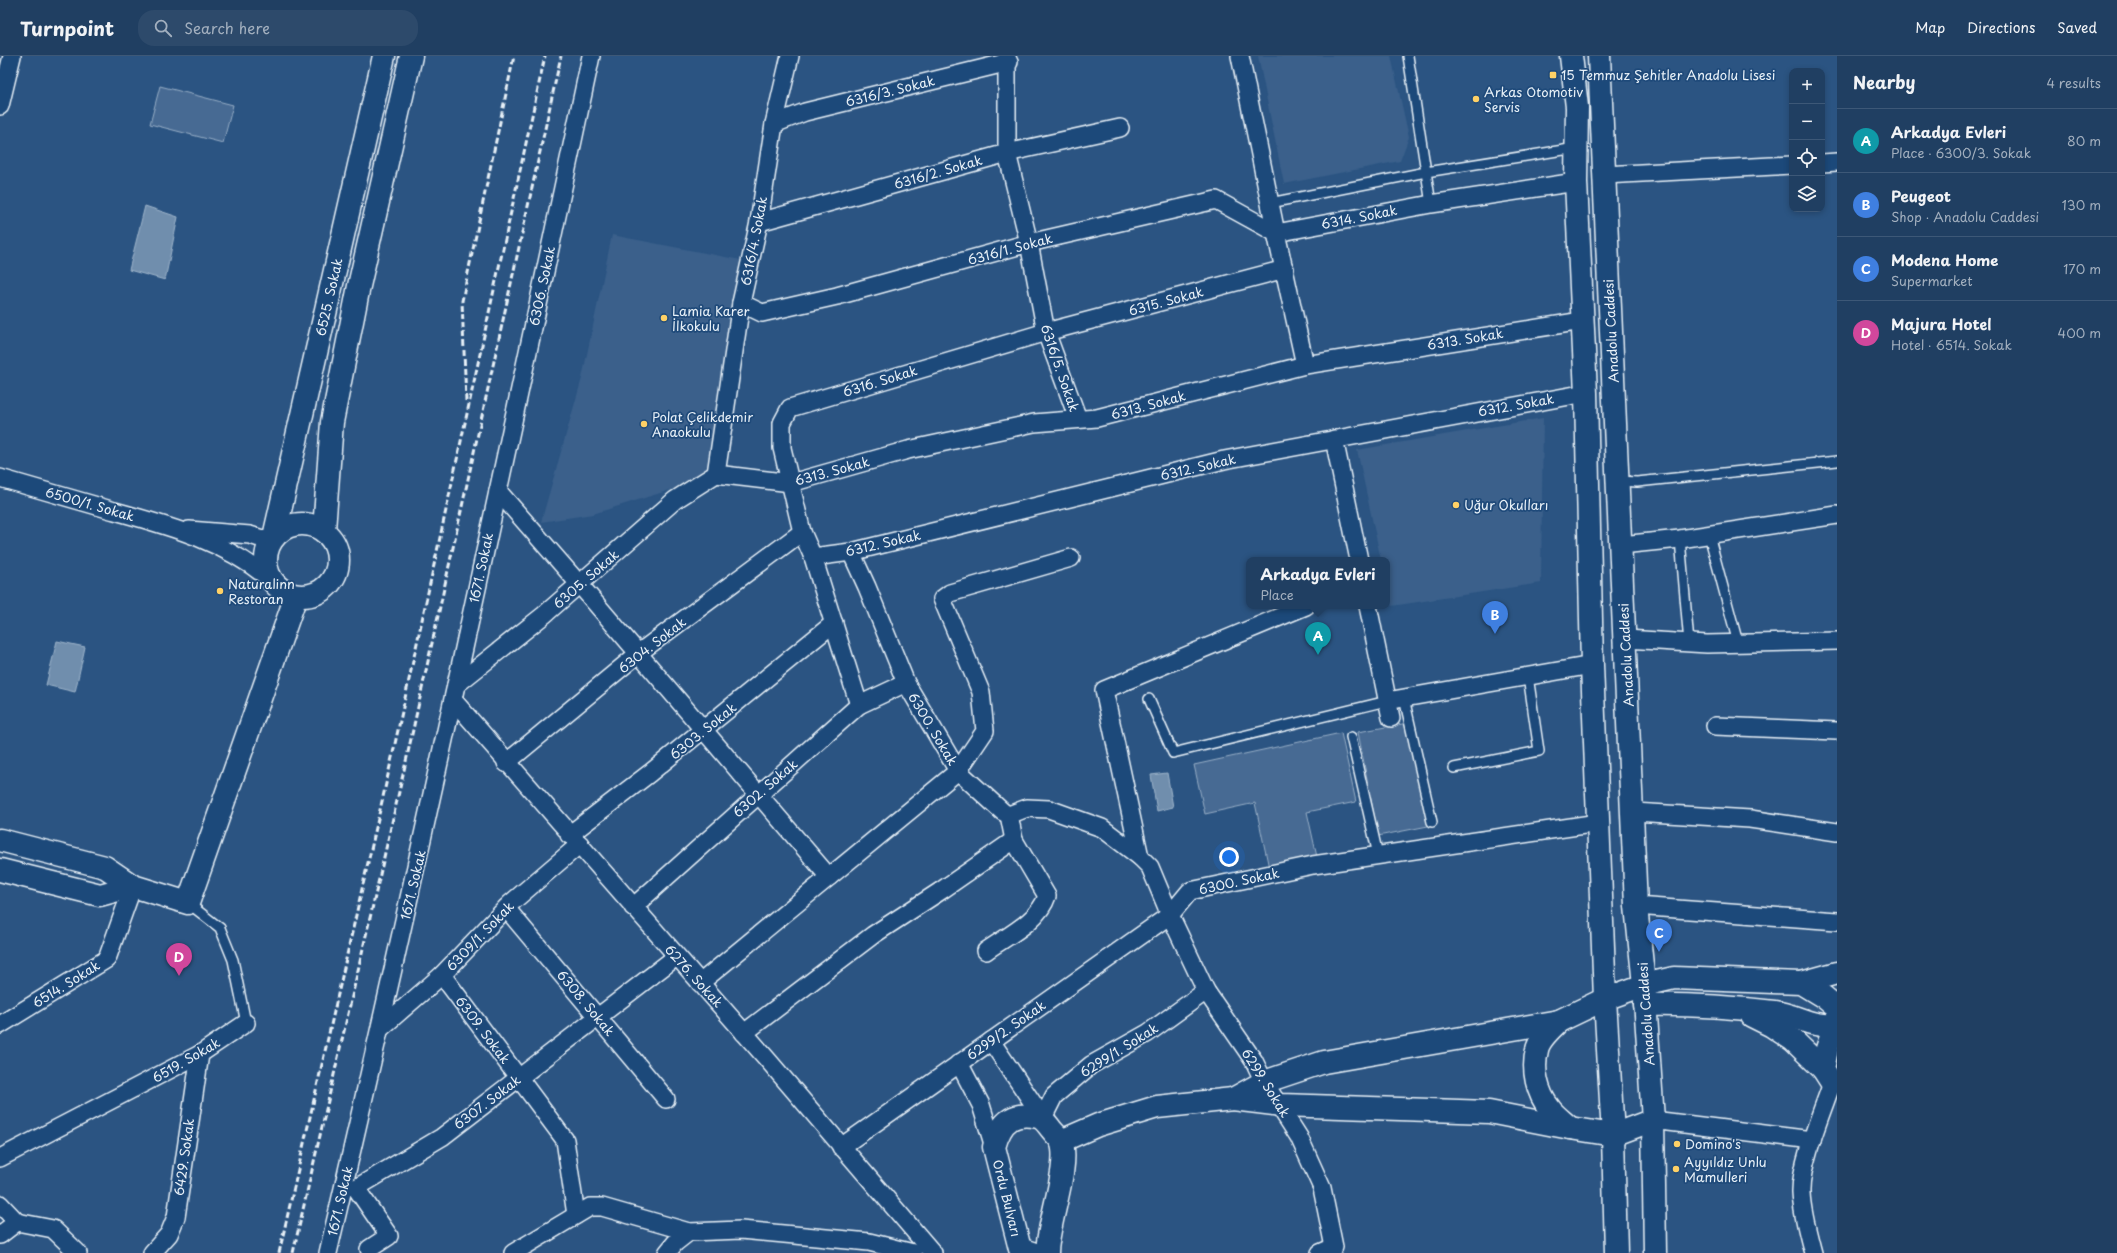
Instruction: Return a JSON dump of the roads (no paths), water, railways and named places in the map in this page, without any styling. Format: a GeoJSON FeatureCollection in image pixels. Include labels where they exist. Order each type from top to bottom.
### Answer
{"type":"FeatureCollection","features":[{"type":"Feature","properties":{"kind":"main road","name":"6525. Sokak"},"geometry":{"type":"LineString","coordinates":[[273,540],[384,56]]}},
{"type":"Feature","properties":{"kind":"main road","name":"6525. Sokak"},"geometry":{"type":"LineString","coordinates":[[324,530],[332,422],[359,286],[412,56]]}},
{"type":"Feature","properties":{"kind":"main road"},"geometry":{"type":"LineString","coordinates":[[1571,56],[1577,107],[1576,182],[1586,393],[1592,665],[1605,999],[1613,1135],[1616,1253]]}},
{"type":"Feature","properties":{"kind":"main road","name":"Anadolu Caddesi"},"geometry":{"type":"LineString","coordinates":[[1599,56],[1634,812],[1636,906],[1645,995],[1653,1120],[1655,1253]]}},
{"type":"Feature","properties":{"kind":"main road"},"geometry":{"type":"LineString","coordinates":[[303,524],[324,530],[337,549],[337,572],[331,582],[323,590],[313,595],[296,596],[281,590],[273,582],[267,571],[266,552],[273,540],[282,530],[292,526],[303,524]]}},
{"type":"Feature","properties":{"kind":"main road"},"geometry":{"type":"LineString","coordinates":[[0,840],[105,868],[133,886],[188,903],[296,596]]}},
{"type":"Feature","properties":{"kind":"main road"},"geometry":{"type":"LineString","coordinates":[[0,870],[100,894],[133,886]]}},
{"type":"Feature","properties":{"kind":"main road"},"geometry":{"type":"LineString","coordinates":[[1645,995],[1674,978],[1801,983],[1837,973]]}},
{"type":"Feature","properties":{"kind":"main road"},"geometry":{"type":"LineString","coordinates":[[1801,983],[1824,996],[1836,1019],[1832,1078]]}},
{"type":"Feature","properties":{"kind":"main road"},"geometry":{"type":"LineString","coordinates":[[1233,1099],[1264,1082],[1324,1062],[1559,1021],[1605,999],[1645,995],[1689,1004],[1776,1013],[1811,1024],[1836,1019]]}},
{"type":"Feature","properties":{"kind":"main road"},"geometry":{"type":"LineString","coordinates":[[1734,1008],[1772,1026],[1793,1040],[1832,1078]]}},
{"type":"Feature","properties":{"kind":"main road"},"geometry":{"type":"LineString","coordinates":[[1559,1021],[1545,1036],[1537,1049],[1534,1074],[1541,1094],[1550,1109],[1570,1128]]}},
{"type":"Feature","properties":{"kind":"main road"},"geometry":{"type":"LineString","coordinates":[[1061,1141],[1098,1125],[1157,1107],[1233,1099],[1281,1106],[1489,1112],[1613,1135],[1653,1120]]}},
{"type":"Feature","properties":{"kind":"main road","name":"Ordu Bulvarı"},"geometry":{"type":"LineString","coordinates":[[1029,1115],[1042,1118],[1061,1141],[1065,1160],[1031,1252],[994,1147],[997,1135],[1010,1119],[1018,1116],[1029,1115]]}},
{"type":"Feature","properties":{"kind":"street"},"geometry":{"type":"LineString","coordinates":[[0,106],[12,56]]}},
{"type":"Feature","properties":{"kind":"street","name":"6306. Sokak"},"geometry":{"type":"LineString","coordinates":[[493,516],[591,56]]}},
{"type":"Feature","properties":{"kind":"street","name":"6316/4. Sokak"},"geometry":{"type":"LineString","coordinates":[[716,474],[741,303],[759,222],[774,124],[790,56]]}},
{"type":"Feature","properties":{"kind":"street"},"geometry":{"type":"LineString","coordinates":[[1240,56],[1276,233],[1305,365]]}},
{"type":"Feature","properties":{"kind":"street","name":"6316/3. Sokak"},"geometry":{"type":"LineString","coordinates":[[774,124],[805,112],[1008,59]]}},
{"type":"Feature","properties":{"kind":"street","name":"6316/5. Sokak"},"geometry":{"type":"LineString","coordinates":[[1008,59],[1008,153],[1029,242],[1046,332],[1078,419]]}},
{"type":"Feature","properties":{"kind":"street","name":"6316/2. Sokak"},"geometry":{"type":"LineString","coordinates":[[759,222],[1008,153],[1120,128]]}},
{"type":"Feature","properties":{"kind":"street"},"geometry":{"type":"LineString","coordinates":[[1825,163],[1837,162]]}},
{"type":"Feature","properties":{"kind":"street"},"geometry":{"type":"LineString","coordinates":[[1604,175],[1789,165]]}},
{"type":"Feature","properties":{"kind":"street","name":"6314. Sokak"},"geometry":{"type":"LineString","coordinates":[[1276,233],[1430,204],[1576,182]]}},
{"type":"Feature","properties":{"kind":"street","name":"6316/1. Sokak"},"geometry":{"type":"LineString","coordinates":[[741,303],[762,313],[844,294],[1029,242],[1216,200],[1276,233]]}},
{"type":"Feature","properties":{"kind":"street","name":"6315. Sokak"},"geometry":{"type":"LineString","coordinates":[[1046,332],[1285,269]]}},
{"type":"Feature","properties":{"kind":"street","name":"6313. Sokak"},"geometry":{"type":"LineString","coordinates":[[716,474],[791,483],[908,450],[1034,423],[1097,418],[1305,365],[1582,321]]}},
{"type":"Feature","properties":{"kind":"street","name":"6316. Sokak"},"geometry":{"type":"LineString","coordinates":[[859,705],[813,557],[802,532],[782,448],[782,423],[790,408],[1046,332]]}},
{"type":"Feature","properties":{"kind":"street","name":"6312. Sokak"},"geometry":{"type":"LineString","coordinates":[[813,557],[851,552],[1224,460],[1586,393]]}},
{"type":"Feature","properties":{"kind":"street"},"geometry":{"type":"LineString","coordinates":[[1334,439],[1358,557]]}},
{"type":"Feature","properties":{"kind":"street","name":"6305. Sokak"},"geometry":{"type":"LineString","coordinates":[[455,693],[580,585],[675,500],[716,474]]}},
{"type":"Feature","properties":{"kind":"street","name":"6500/1. Sokak"},"geometry":{"type":"LineString","coordinates":[[0,478],[181,529]]}},
{"type":"Feature","properties":{"kind":"street"},"geometry":{"type":"LineString","coordinates":[[498,491],[829,877]]}},
{"type":"Feature","properties":{"kind":"street"},"geometry":{"type":"LineString","coordinates":[[1621,545],[1709,535],[1837,515]]}},
{"type":"Feature","properties":{"kind":"street","name":"1671. Sokak"},"geometry":{"type":"LineString","coordinates":[[328,1253],[381,1028],[493,516]]}},
{"type":"Feature","properties":{"kind":"street"},"geometry":{"type":"LineString","coordinates":[[181,529],[250,535],[273,540]]}},
{"type":"Feature","properties":{"kind":"street"},"geometry":{"type":"LineString","coordinates":[[181,529],[239,557],[257,568],[273,582]]}},
{"type":"Feature","properties":{"kind":"street","name":"6304. Sokak"},"geometry":{"type":"LineString","coordinates":[[506,763],[638,654],[802,532]]}},
{"type":"Feature","properties":{"kind":"street","name":"6300. Sokak"},"geometry":{"type":"LineString","coordinates":[[851,552],[867,587],[906,683],[958,771],[1003,812],[1009,815]]}},
{"type":"Feature","properties":{"kind":"street"},"geometry":{"type":"LineString","coordinates":[[700,983],[958,771],[985,730],[981,692],[942,599],[950,594],[1071,558]]}},
{"type":"Feature","properties":{"kind":"street"},"geometry":{"type":"LineString","coordinates":[[1140,857],[1104,690],[1299,609]]}},
{"type":"Feature","properties":{"kind":"street"},"geometry":{"type":"LineString","coordinates":[[1369,609],[1395,699],[1391,718]]}},
{"type":"Feature","properties":{"kind":"street","name":"6303. Sokak"},"geometry":{"type":"LineString","coordinates":[[575,840],[704,730],[834,623]]}},
{"type":"Feature","properties":{"kind":"street"},"geometry":{"type":"LineString","coordinates":[[1626,640],[1689,643],[1837,641]]}},
{"type":"Feature","properties":{"kind":"street"},"geometry":{"type":"LineString","coordinates":[[1395,699],[1592,665]]}},
{"type":"Feature","properties":{"kind":"street","name":"6302. Sokak"},"geometry":{"type":"LineString","coordinates":[[633,907],[859,705],[906,683]]}},
{"type":"Feature","properties":{"kind":"street","name":"6276. Sokak"},"geometry":{"type":"LineString","coordinates":[[455,693],[506,763],[744,1033],[934,1253]]}},
{"type":"Feature","properties":{"kind":"street"},"geometry":{"type":"LineString","coordinates":[[1715,726],[1837,731]]}},
{"type":"Feature","properties":{"kind":"street"},"geometry":{"type":"LineString","coordinates":[[986,951],[1024,924],[1043,907],[1047,896],[1014,840],[1009,815],[1027,808],[1049,809],[1102,828],[1140,857],[1150,867],[1170,914]]}},
{"type":"Feature","properties":{"kind":"street"},"geometry":{"type":"LineString","coordinates":[[1634,812],[1750,819],[1837,832]]}},
{"type":"Feature","properties":{"kind":"street","name":"6300. Sokak"},"geometry":{"type":"LineString","coordinates":[[1170,914],[1190,891],[1313,865],[1598,823]]}},
{"type":"Feature","properties":{"kind":"street","name":"6309/1. Sokak"},"geometry":{"type":"LineString","coordinates":[[381,1028],[442,975],[506,908],[575,840]]}},
{"type":"Feature","properties":{"kind":"street"},"geometry":{"type":"LineString","coordinates":[[744,1033],[873,935],[942,890],[1014,840]]}},
{"type":"Feature","properties":{"kind":"street","name":"6514. Sokak"},"geometry":{"type":"LineString","coordinates":[[0,1025],[107,959],[133,886]]}},
{"type":"Feature","properties":{"kind":"street"},"geometry":{"type":"LineString","coordinates":[[1636,906],[1837,921]]}},
{"type":"Feature","properties":{"kind":"street","name":"6308. Sokak"},"geometry":{"type":"LineString","coordinates":[[506,908],[599,1017],[666,1099]]}},
{"type":"Feature","properties":{"kind":"street","name":"6299. Sokak"},"geometry":{"type":"LineString","coordinates":[[1170,914],[1206,992],[1254,1061],[1264,1082],[1281,1106],[1299,1137],[1322,1188],[1334,1247],[1320,1253]]}},
{"type":"Feature","properties":{"kind":"street","name":"6299/2. Sokak"},"geometry":{"type":"LineString","coordinates":[[841,1147],[1170,914]]}},
{"type":"Feature","properties":{"kind":"street","name":"6307. Sokak"},"geometry":{"type":"LineString","coordinates":[[369,1248],[389,1236],[356,1188],[442,1137],[676,957]]}},
{"type":"Feature","properties":{"kind":"street","name":"6309. Sokak"},"geometry":{"type":"LineString","coordinates":[[442,975],[565,1140],[576,1215]]}},
{"type":"Feature","properties":{"kind":"street","name":"6299/1. Sokak"},"geometry":{"type":"LineString","coordinates":[[1042,1118],[1054,1096],[1091,1065],[1148,1033],[1206,992]]}},
{"type":"Feature","properties":{"kind":"street","name":"6519. Sokak"},"geometry":{"type":"LineString","coordinates":[[0,1158],[200,1054],[246,1023]]}},
{"type":"Feature","properties":{"kind":"street","name":"Ordu Bulvarı"},"geometry":{"type":"LineString","coordinates":[[991,1041],[1042,1118]]}},
{"type":"Feature","properties":{"kind":"street","name":"6429. Sokak"},"geometry":{"type":"LineString","coordinates":[[152,1253],[169,1234],[176,1217],[200,1054]]}},
{"type":"Feature","properties":{"kind":"street","name":"Ordu Bulvarı"},"geometry":{"type":"LineString","coordinates":[[959,1063],[981,1105],[994,1147]]}},
{"type":"Feature","properties":{"kind":"street"},"geometry":{"type":"LineString","coordinates":[[1813,1253],[1801,1192],[1812,1140],[1832,1078]]}},
{"type":"Feature","properties":{"kind":"street"},"geometry":{"type":"LineString","coordinates":[[1653,1120],[1812,1140]]}},
{"type":"Feature","properties":{"kind":"street"},"geometry":{"type":"LineString","coordinates":[[0,1204],[18,1222],[53,1229],[73,1252]]}},
{"type":"Feature","properties":{"kind":"street"},"geometry":{"type":"LineString","coordinates":[[513,1253],[590,1207],[602,1207],[690,1232],[741,1230],[913,1253]]}},
{"type":"Feature","properties":{"kind":"street"},"geometry":{"type":"LineString","coordinates":[[0,1235],[18,1222]]}},
{"type":"Feature","properties":{"kind":"street"},"geometry":{"type":"LineString","coordinates":[[667,1253],[675,1243],[690,1232]]}},
{"type":"Feature","properties":{"kind":"lane"},"geometry":{"type":"LineString","coordinates":[[1408,56],[1430,204]]}},
{"type":"Feature","properties":{"kind":"lane"},"geometry":{"type":"LineString","coordinates":[[1270,203],[1426,172],[1576,148]]}},
{"type":"Feature","properties":{"kind":"lane"},"geometry":{"type":"LineString","coordinates":[[1618,481],[1637,482],[1837,461]]}},
{"type":"Feature","properties":{"kind":"lane"},"geometry":{"type":"LineString","coordinates":[[1709,535],[1738,643]]}},
{"type":"Feature","properties":{"kind":"lane"},"geometry":{"type":"LineString","coordinates":[[1680,539],[1689,643]]}},
{"type":"Feature","properties":{"kind":"lane"},"geometry":{"type":"LineString","coordinates":[[1454,768],[1539,751],[1528,676]]}},
{"type":"Feature","properties":{"kind":"lane"},"geometry":{"type":"LineString","coordinates":[[1149,699],[1173,753],[1395,699],[1432,822]]}},
{"type":"Feature","properties":{"kind":"lane"},"geometry":{"type":"LineString","coordinates":[[1351,737],[1378,856]]}},
{"type":"Feature","properties":{"kind":"lane","name":"6519. Sokak"},"geometry":{"type":"LineString","coordinates":[[188,903],[220,928],[233,960],[246,1023]]}},
{"type":"Feature","properties":{"kind":"railway"},"geometry":{"type":"LineString","coordinates":[[466,401],[462,301],[514,56]]}},
{"type":"Feature","properties":{"kind":"railway"},"geometry":{"type":"LineString","coordinates":[[279,1253],[393,753],[545,56]]}},
{"type":"Feature","properties":{"kind":"railway"},"geometry":{"type":"LineString","coordinates":[[293,1253],[407,757],[561,56]]}},
{"type":"Feature","properties":{"kind":"place","name":"15 Temmuz Şehitler Anadolu Lisesi"},"geometry":{"type":"Point","coordinates":[1553,75]}},
{"type":"Feature","properties":{"kind":"place","name":"Arkas Otomotiv Servis"},"geometry":{"type":"Point","coordinates":[1476,99]}},
{"type":"Feature","properties":{"kind":"place","name":"Lamia Karer İlkokulu"},"geometry":{"type":"Point","coordinates":[664,318]}},
{"type":"Feature","properties":{"kind":"place","name":"Polat Çelikdemir Anaokulu"},"geometry":{"type":"Point","coordinates":[644,424]}},
{"type":"Feature","properties":{"kind":"place","name":"Uğur Okulları"},"geometry":{"type":"Point","coordinates":[1456,505]}},
{"type":"Feature","properties":{"kind":"place","name":"Naturalinn Restoran"},"geometry":{"type":"Point","coordinates":[220,591]}},
{"type":"Feature","properties":{"kind":"place","name":"Peugeot"},"geometry":{"type":"Point","coordinates":[1495,634]}},
{"type":"Feature","properties":{"kind":"place","name":"Arkadya Evleri"},"geometry":{"type":"Point","coordinates":[1318,655]}},
{"type":"Feature","properties":{"kind":"place","name":"Modena Home"},"geometry":{"type":"Point","coordinates":[1659,952]}},
{"type":"Feature","properties":{"kind":"place","name":"Majura Hotel"},"geometry":{"type":"Point","coordinates":[179,976]}},
{"type":"Feature","properties":{"kind":"place","name":"Domino's"},"geometry":{"type":"Point","coordinates":[1677,1144]}},
{"type":"Feature","properties":{"kind":"place","name":"Ayyıldız Unlu Mamulleri"},"geometry":{"type":"Point","coordinates":[1676,1169]}}]}
